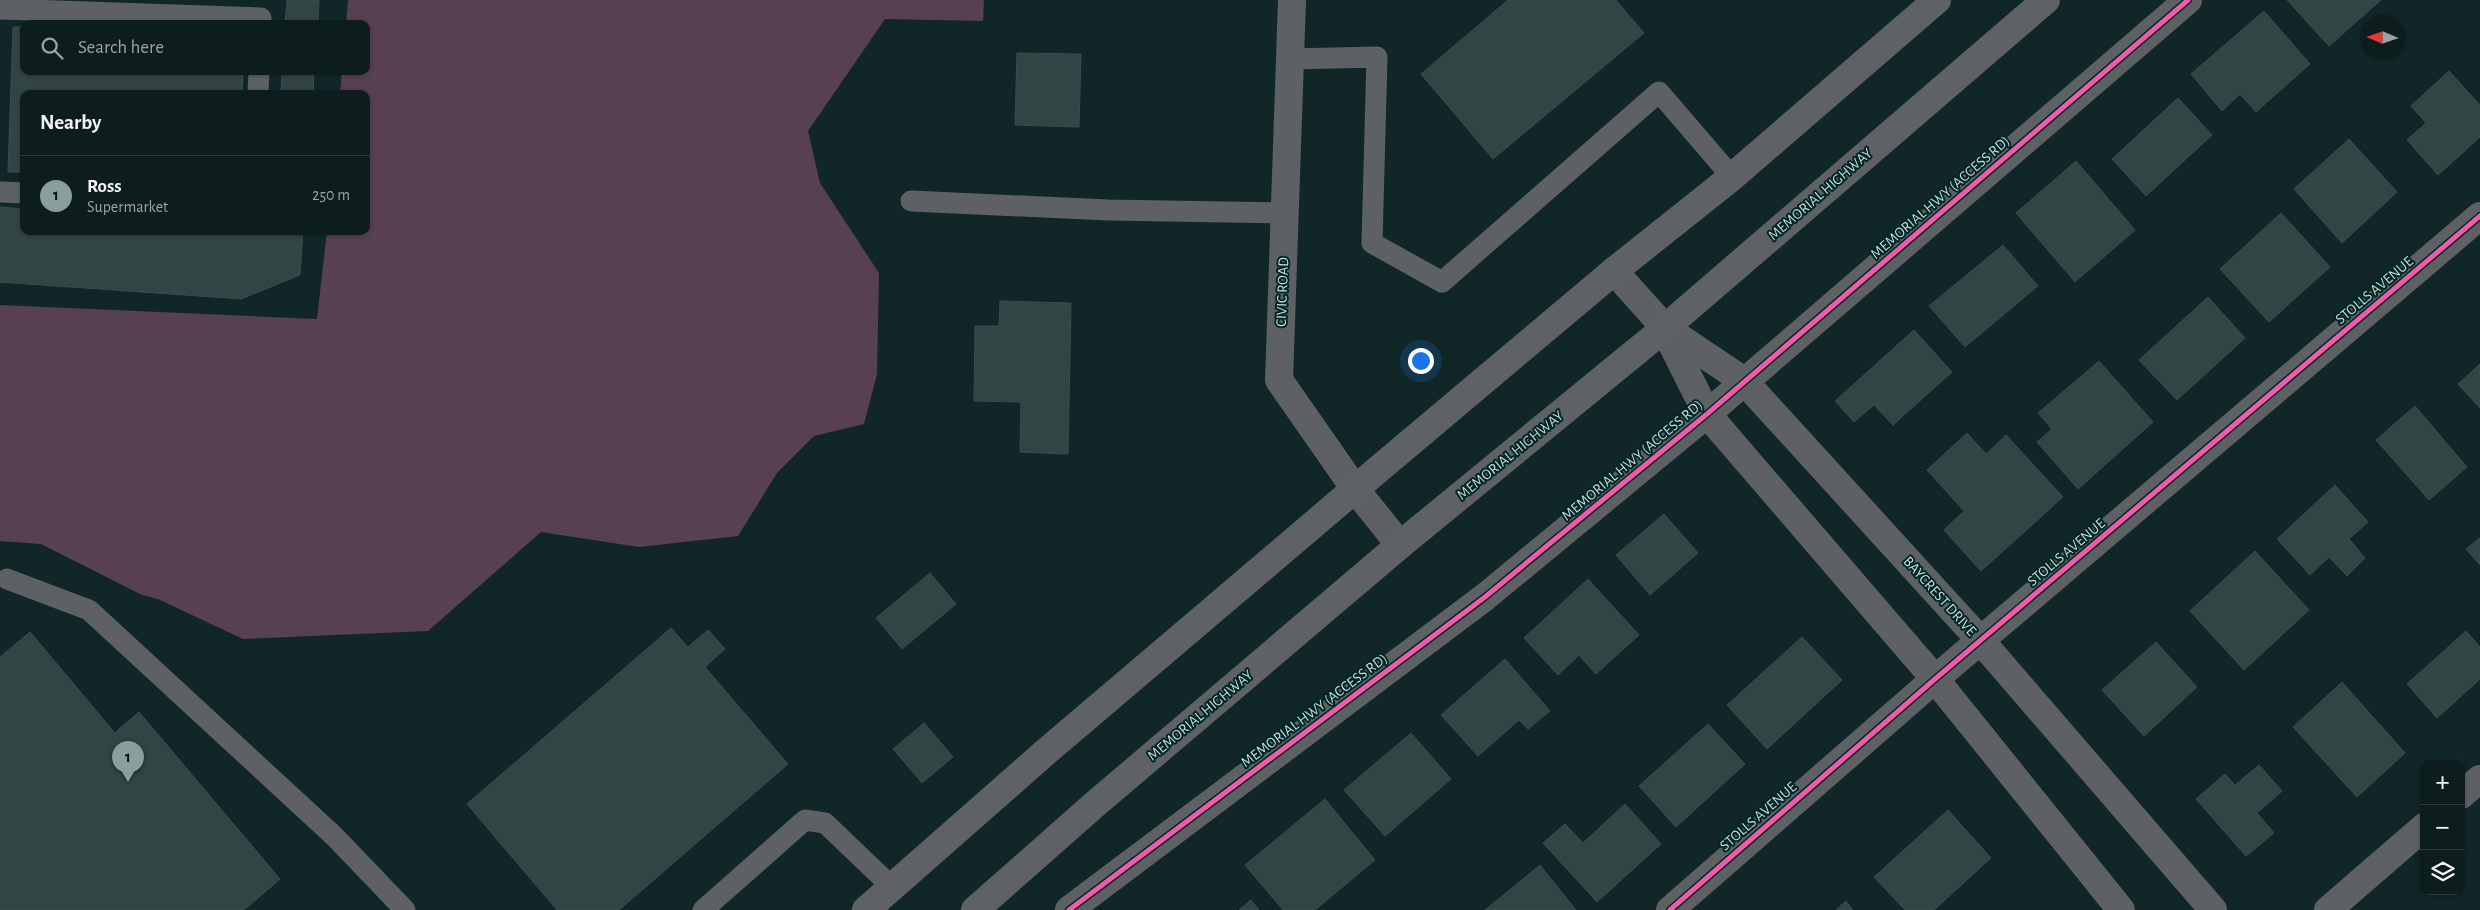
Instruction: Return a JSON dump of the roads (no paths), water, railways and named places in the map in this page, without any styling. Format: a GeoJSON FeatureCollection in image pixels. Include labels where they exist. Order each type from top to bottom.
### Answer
{"type":"FeatureCollection","features":[{"type":"Feature","properties":{"kind":"main road"},"geometry":{"type":"LineString","coordinates":[[866,910],[1048,750],[1355,489],[1614,271],[1732,177],[1937,0]]}},
{"type":"Feature","properties":{"kind":"main road","name":"MEMORIAL HIGHWAY"},"geometry":{"type":"LineString","coordinates":[[975,910],[1102,798],[1400,544],[1665,328],[2046,0]]}},
{"type":"Feature","properties":{"kind":"street","name":"CIVIC ROAD"},"geometry":{"type":"LineString","coordinates":[[1292,0],[1279,380],[1355,489],[1400,544]]}},
{"type":"Feature","properties":{"kind":"street","name":"MEMORIAL HWY (ACCESS RD)"},"geometry":{"type":"LineString","coordinates":[[1069,910],[1485,597],[1744,382],[2188,0]]}},
{"type":"Feature","properties":{"kind":"street","name":"STOLLS AVENUE"},"geometry":{"type":"LineString","coordinates":[[1670,910],[1935,680],[2480,216]]}},
{"type":"Feature","properties":{"kind":"street","name":"BAYCREST DRIVE"},"geometry":{"type":"LineString","coordinates":[[1614,271],[1665,328],[1744,382],[1981,641],[2213,910]]}},
{"type":"Feature","properties":{"kind":"street","name":"BAYCREST DRIVE"},"geometry":{"type":"LineString","coordinates":[[1665,328],[1706,414],[1935,680],[2121,910]]}},
{"type":"Feature","properties":{"kind":"street"},"geometry":{"type":"LineString","coordinates":[[2465,792],[2480,779]]}},
{"type":"Feature","properties":{"kind":"street"},"geometry":{"type":"LineString","coordinates":[[2328,910],[2420,831]]}},
{"type":"Feature","properties":{"kind":"lane"},"geometry":{"type":"LineString","coordinates":[[0,8],[261,14]]}},
{"type":"Feature","properties":{"kind":"lane"},"geometry":{"type":"LineString","coordinates":[[1290,59],[1377,57],[1372,243],[1442,282],[1659,92],[1732,177]]}},
{"type":"Feature","properties":{"kind":"lane"},"geometry":{"type":"LineString","coordinates":[[258,90],[259,75]]}},
{"type":"Feature","properties":{"kind":"lane"},"geometry":{"type":"LineString","coordinates":[[0,192],[20,193]]}},
{"type":"Feature","properties":{"kind":"lane"},"geometry":{"type":"LineString","coordinates":[[910,201],[1108,210],[1285,213]]}},
{"type":"Feature","properties":{"kind":"lane"},"geometry":{"type":"LineString","coordinates":[[7,579],[89,610],[334,836],[405,910]]}},
{"type":"Feature","properties":{"kind":"lane"},"geometry":{"type":"LineString","coordinates":[[703,910],[805,820],[825,823],[892,887]]}},
{"type":"Feature","properties":{"kind":"place","name":"Ross"},"geometry":{"type":"Point","coordinates":[128,782]}}]}
